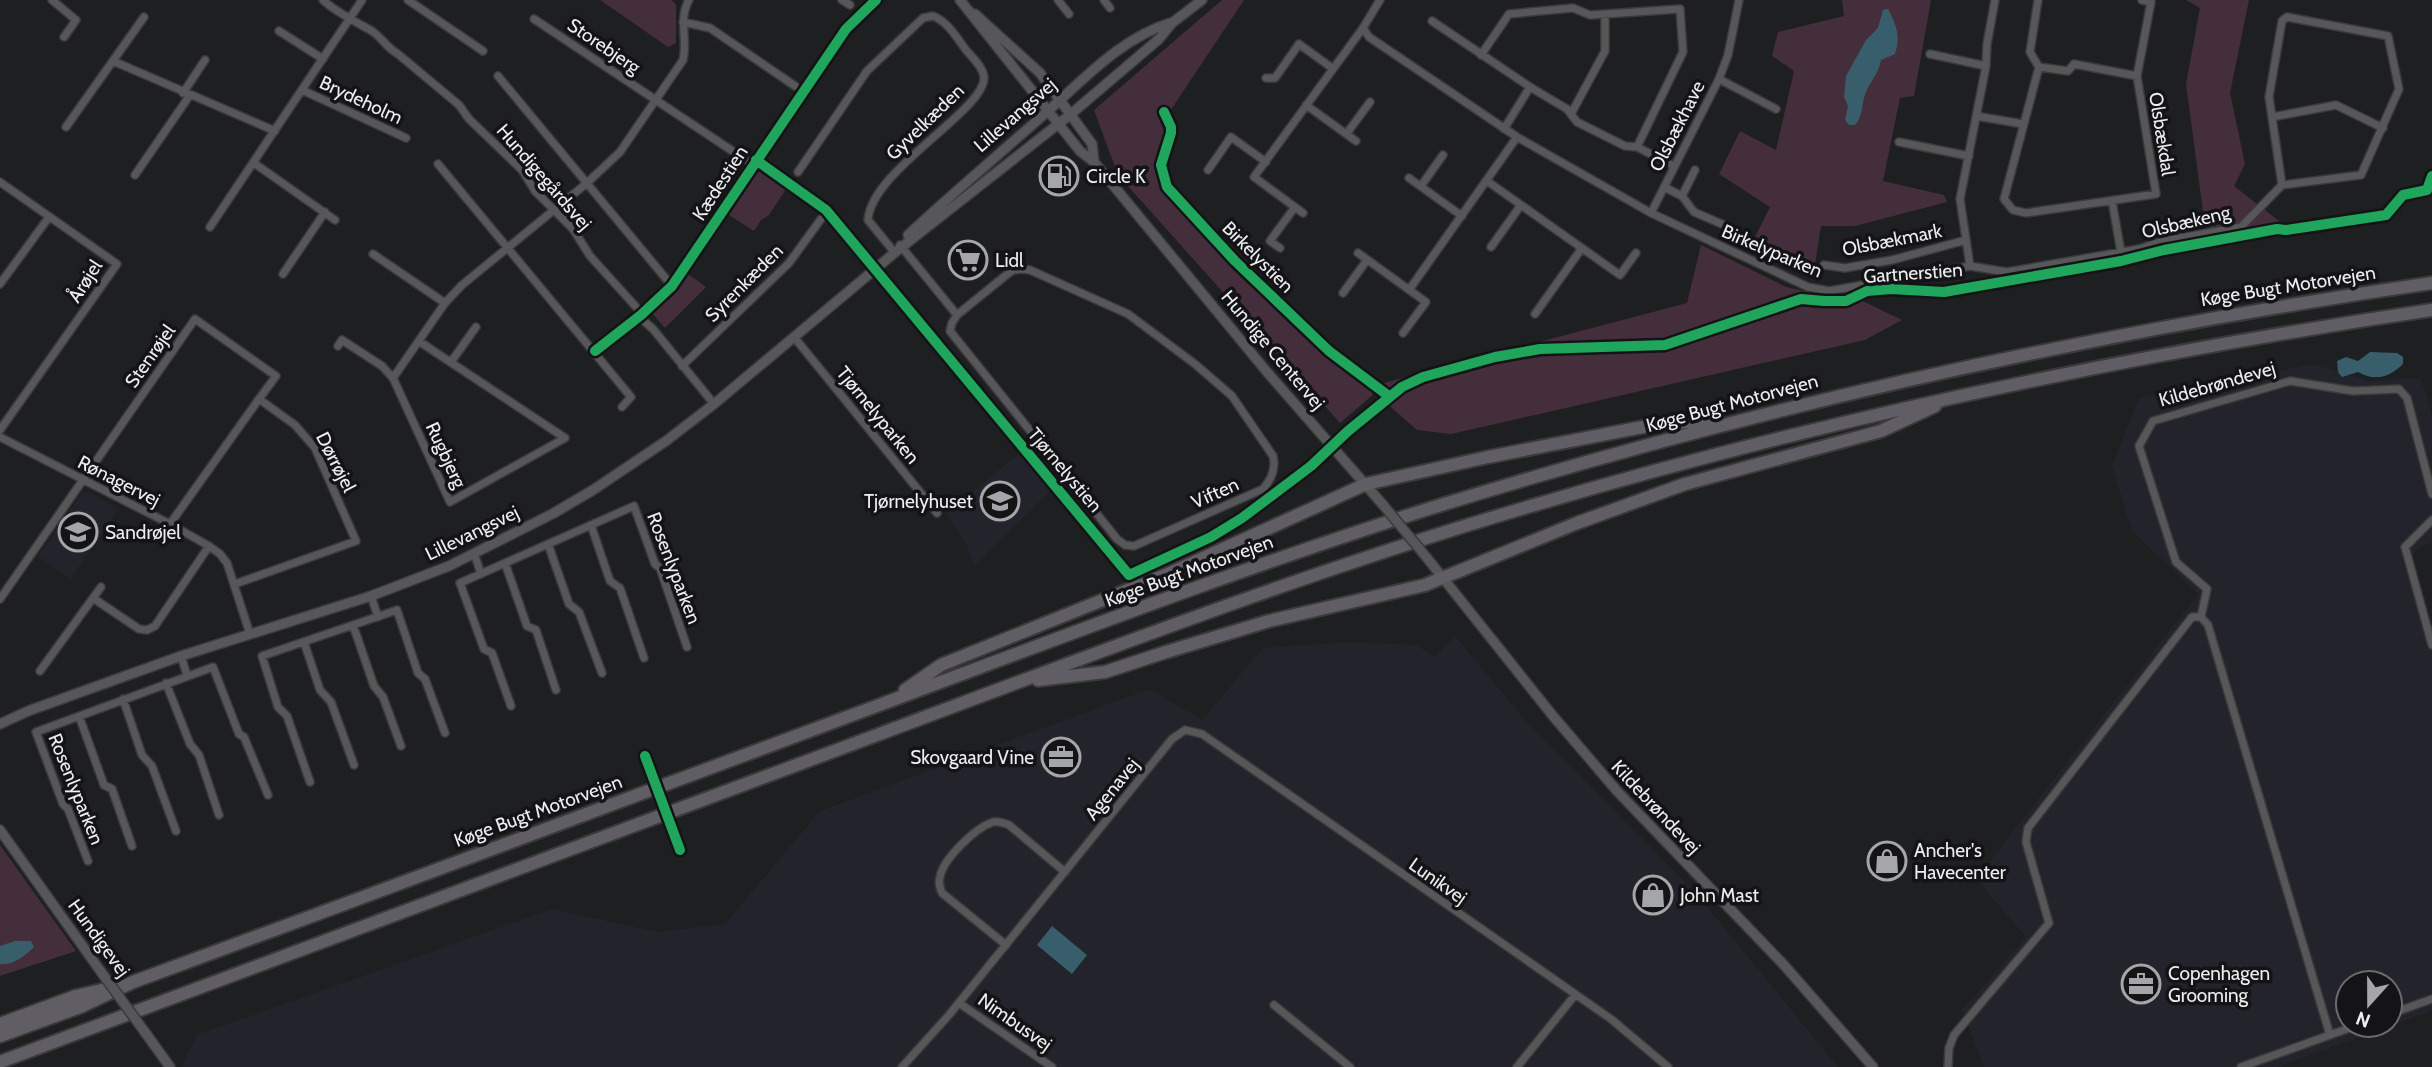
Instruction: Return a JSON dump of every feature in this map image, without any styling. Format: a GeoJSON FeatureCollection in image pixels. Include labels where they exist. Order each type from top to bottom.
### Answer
{"type":"FeatureCollection","features":[{"type":"Feature","properties":{"kind":"highway","name":"Køge Bugt Motorvejen"},"geometry":{"type":"LineString","coordinates":[[0,1036],[79,1007],[133,982],[889,701],[1365,529],[1518,482],[1743,419],[1953,369],[2080,342],[2326,299],[2432,284]]}},
{"type":"Feature","properties":{"kind":"highway"},"geometry":{"type":"LineString","coordinates":[[0,1062],[1255,595],[1527,507],[1754,444],[1956,396],[2187,350],[2432,310]]}},
{"type":"Feature","properties":{"kind":"highway"},"geometry":{"type":"LineString","coordinates":[[1017,683],[1105,672],[1269,621],[1443,578],[1577,523],[1685,484],[1881,431],[1956,396]]}},
{"type":"Feature","properties":{"kind":"highway"},"geometry":{"type":"LineString","coordinates":[[889,701],[941,665],[1170,573],[1366,484],[1658,424],[1743,419]]}},
{"type":"Feature","properties":{"kind":"highway"},"geometry":{"type":"LineString","coordinates":[[0,1024],[76,996],[133,982]]}},
{"type":"Feature","properties":{"kind":"street"},"geometry":{"type":"LineString","coordinates":[[52,0],[76,20],[64,37]]}},
{"type":"Feature","properties":{"kind":"street","name":"Hundigegårdsvej"},"geometry":{"type":"LineString","coordinates":[[323,0],[374,33],[390,50],[459,105],[469,119],[522,170],[535,191],[573,229],[590,256],[638,308],[645,322],[714,404]]}},
{"type":"Feature","properties":{"kind":"street","name":"Brydeholm"},"geometry":{"type":"LineString","coordinates":[[210,227],[362,0]]}},
{"type":"Feature","properties":{"kind":"street"},"geometry":{"type":"LineString","coordinates":[[408,0],[483,51]]}},
{"type":"Feature","properties":{"kind":"street"},"geometry":{"type":"LineString","coordinates":[[393,378],[445,303],[462,285],[587,183],[620,152],[683,60],[687,46],[684,10],[689,0]]}},
{"type":"Feature","properties":{"kind":"street"},"geometry":{"type":"LineString","coordinates":[[842,0],[849,5]]}},
{"type":"Feature","properties":{"kind":"street"},"geometry":{"type":"LineString","coordinates":[[1058,0],[1069,14]]}},
{"type":"Feature","properties":{"kind":"street"},"geometry":{"type":"LineString","coordinates":[[1104,0],[1110,8]]}},
{"type":"Feature","properties":{"kind":"street","name":"Lillevangsvej"},"geometry":{"type":"LineString","coordinates":[[0,724],[28,711],[181,656],[371,596],[449,566],[554,513],[593,490],[656,449],[714,404],[898,248],[1071,114],[1159,39],[1172,23],[1202,0]]}},
{"type":"Feature","properties":{"kind":"street"},"geometry":{"type":"LineString","coordinates":[[1303,213],[1254,177],[1363,28],[1380,0]]}},
{"type":"Feature","properties":{"kind":"street","name":"Olsbækhave"},"geometry":{"type":"LineString","coordinates":[[1651,213],[1719,79],[1728,55],[1739,0]]}},
{"type":"Feature","properties":{"kind":"street","name":"Olsbækmark"},"geometry":{"type":"LineString","coordinates":[[1970,266],[1960,199],[1996,0]]}},
{"type":"Feature","properties":{"kind":"street","name":"Olsbækdal"},"geometry":{"type":"LineString","coordinates":[[2038,0],[2030,52],[2039,67],[2004,199],[2010,207],[2026,213],[2156,194],[2137,76],[2151,2],[2142,0]]}},
{"type":"Feature","properties":{"kind":"street","name":"Hundige Centervej"},"geometry":{"type":"LineString","coordinates":[[963,3],[1026,59],[1061,99],[1092,144],[1094,162]]}},
{"type":"Feature","properties":{"kind":"street","name":"Hundige Centervej"},"geometry":{"type":"LineString","coordinates":[[963,3],[1080,151],[1094,162],[1258,361],[1427,558]]}},
{"type":"Feature","properties":{"kind":"street"},"geometry":{"type":"LineString","coordinates":[[1482,55],[1509,14],[1573,8],[1590,15],[1680,9],[1683,52],[1637,147]]}},
{"type":"Feature","properties":{"kind":"street"},"geometry":{"type":"LineString","coordinates":[[1571,114],[1605,51],[1605,15]]}},
{"type":"Feature","properties":{"kind":"street","name":"Gyvelkæden"},"geometry":{"type":"LineString","coordinates":[[798,172],[874,63],[923,18],[933,16],[943,21],[982,70],[983,82],[973,99],[891,177],[873,201],[867,220],[898,248]]}},
{"type":"Feature","properties":{"kind":"street"},"geometry":{"type":"LineString","coordinates":[[66,127],[144,17]]}},
{"type":"Feature","properties":{"kind":"street"},"geometry":{"type":"LineString","coordinates":[[2287,17],[2388,36],[2399,89],[2383,128],[2361,175],[2282,185],[2269,97],[2282,20],[2287,17]]}},
{"type":"Feature","properties":{"kind":"street","name":"Storebjerg"},"geometry":{"type":"LineString","coordinates":[[534,19],[746,160]]}},
{"type":"Feature","properties":{"kind":"street"},"geometry":{"type":"LineString","coordinates":[[1432,21],[1530,88],[1567,109],[1577,121],[1625,146],[1637,147],[1674,166]]}},
{"type":"Feature","properties":{"kind":"street"},"geometry":{"type":"LineString","coordinates":[[683,22],[710,28],[795,86]]}},
{"type":"Feature","properties":{"kind":"street","name":"Lillevangsvej"},"geometry":{"type":"LineString","coordinates":[[898,248],[971,177],[1098,66],[1152,29],[1172,23]]}},
{"type":"Feature","properties":{"kind":"street","name":"Birkelyparken"},"geometry":{"type":"LineString","coordinates":[[1363,28],[1370,37],[1517,137],[1651,213],[1808,287],[1829,291],[1970,266],[2007,271],[2121,252]]}},
{"type":"Feature","properties":{"kind":"street","name":"Brydeholm"},"geometry":{"type":"LineString","coordinates":[[279,31],[323,60]]}},
{"type":"Feature","properties":{"kind":"street"},"geometry":{"type":"LineString","coordinates":[[1266,78],[1275,78],[1299,44],[1332,68]]}},
{"type":"Feature","properties":{"kind":"street"},"geometry":{"type":"LineString","coordinates":[[1930,54],[1986,66]]}},
{"type":"Feature","properties":{"kind":"street"},"geometry":{"type":"LineString","coordinates":[[135,175],[205,60]]}},
{"type":"Feature","properties":{"kind":"street"},"geometry":{"type":"LineString","coordinates":[[113,61],[275,131]]}},
{"type":"Feature","properties":{"kind":"street","name":"Olsbækdal"},"geometry":{"type":"LineString","coordinates":[[2039,67],[2068,71],[2074,64],[2137,76]]}},
{"type":"Feature","properties":{"kind":"street"},"geometry":{"type":"LineString","coordinates":[[498,76],[672,286]]}},
{"type":"Feature","properties":{"kind":"street","name":"Olsbækhave"},"geometry":{"type":"LineString","coordinates":[[1719,79],[1776,108]]}},
{"type":"Feature","properties":{"kind":"street"},"geometry":{"type":"LineString","coordinates":[[1504,128],[1530,88]]}},
{"type":"Feature","properties":{"kind":"street","name":"Brydeholm"},"geometry":{"type":"LineString","coordinates":[[303,90],[406,138]]}},
{"type":"Feature","properties":{"kind":"street"},"geometry":{"type":"LineString","coordinates":[[1346,133],[1370,102]]}},
{"type":"Feature","properties":{"kind":"street"},"geometry":{"type":"LineString","coordinates":[[1306,105],[1356,141]]}},
{"type":"Feature","properties":{"kind":"street"},"geometry":{"type":"LineString","coordinates":[[2272,117],[2336,105],[2383,128]]}},
{"type":"Feature","properties":{"kind":"street"},"geometry":{"type":"LineString","coordinates":[[1976,116],[2023,124]]}},
{"type":"Feature","properties":{"kind":"street"},"geometry":{"type":"LineString","coordinates":[[1208,170],[1231,137],[1266,162]]}},
{"type":"Feature","properties":{"kind":"street"},"geometry":{"type":"LineString","coordinates":[[1409,290],[1517,137]]}},
{"type":"Feature","properties":{"kind":"street"},"geometry":{"type":"LineString","coordinates":[[1899,142],[1969,156]]}},
{"type":"Feature","properties":{"kind":"street"},"geometry":{"type":"LineString","coordinates":[[1421,186],[1443,155]]}},
{"type":"Feature","properties":{"kind":"street"},"geometry":{"type":"LineString","coordinates":[[254,163],[335,220]]}},
{"type":"Feature","properties":{"kind":"street"},"geometry":{"type":"LineString","coordinates":[[438,164],[631,397],[622,407]]}},
{"type":"Feature","properties":{"kind":"street","name":"Olsbækhave"},"geometry":{"type":"LineString","coordinates":[[1682,196],[1695,170]]}},
{"type":"Feature","properties":{"kind":"street"},"geometry":{"type":"LineString","coordinates":[[1409,178],[1462,216]]}},
{"type":"Feature","properties":{"kind":"street"},"geometry":{"type":"LineString","coordinates":[[1487,181],[1620,275],[1636,253]]}},
{"type":"Feature","properties":{"kind":"street","name":"Årøjel"},"geometry":{"type":"LineString","coordinates":[[0,182],[117,264],[0,430]]}},
{"type":"Feature","properties":{"kind":"street","name":"Olsbækeng"},"geometry":{"type":"LineString","coordinates":[[2121,252],[2163,241],[2241,227],[2282,185]]}},
{"type":"Feature","properties":{"kind":"street","name":"Olsbækhave"},"geometry":{"type":"LineString","coordinates":[[1664,187],[1682,196],[1694,212],[1731,228]]}},
{"type":"Feature","properties":{"kind":"street"},"geometry":{"type":"LineString","coordinates":[[2112,201],[2121,252]]}},
{"type":"Feature","properties":{"kind":"street"},"geometry":{"type":"LineString","coordinates":[[1491,247],[1521,205]]}},
{"type":"Feature","properties":{"kind":"street"},"geometry":{"type":"LineString","coordinates":[[1280,248],[1270,241],[1295,206]]}},
{"type":"Feature","properties":{"kind":"street"},"geometry":{"type":"LineString","coordinates":[[283,274],[325,212]]}},
{"type":"Feature","properties":{"kind":"street"},"geometry":{"type":"LineString","coordinates":[[0,284],[49,217]]}},
{"type":"Feature","properties":{"kind":"street","name":"Syrenkæden"},"geometry":{"type":"LineString","coordinates":[[682,366],[789,263],[821,219]]}},
{"type":"Feature","properties":{"kind":"street"},"geometry":{"type":"LineString","coordinates":[[641,248],[649,240]]}},
{"type":"Feature","properties":{"kind":"street","name":"Olsbækmark"},"geometry":{"type":"LineString","coordinates":[[1824,265],[1845,268],[1892,260],[1966,240]]}},
{"type":"Feature","properties":{"kind":"street"},"geometry":{"type":"LineString","coordinates":[[898,248],[957,315]]}},
{"type":"Feature","properties":{"kind":"street"},"geometry":{"type":"LineString","coordinates":[[1535,314],[1582,248]]}},
{"type":"Feature","properties":{"kind":"street"},"geometry":{"type":"LineString","coordinates":[[1358,253],[1426,302],[1403,333]]}},
{"type":"Feature","properties":{"kind":"street"},"geometry":{"type":"LineString","coordinates":[[373,254],[445,303]]}},
{"type":"Feature","properties":{"kind":"street"},"geometry":{"type":"LineString","coordinates":[[1343,293],[1367,260]]}},
{"type":"Feature","properties":{"kind":"street","name":"Viften"},"geometry":{"type":"LineString","coordinates":[[1021,269],[1030,270],[1128,314],[1195,363],[1232,396],[1273,456],[1275,465],[1268,483],[1263,489],[1133,546],[1125,545],[1117,539],[956,340],[950,331],[957,315],[1013,270],[1021,269]]}},
{"type":"Feature","properties":{"kind":"street","name":"Stenrøjel"},"geometry":{"type":"LineString","coordinates":[[82,481],[195,319],[276,376],[259,399]]}},
{"type":"Feature","properties":{"kind":"street"},"geometry":{"type":"LineString","coordinates":[[451,362],[476,327]]}},
{"type":"Feature","properties":{"kind":"street","name":"Tjørnelyparken"},"geometry":{"type":"LineString","coordinates":[[794,337],[937,513]]}},
{"type":"Feature","properties":{"kind":"street","name":"Rugbjerg"},"geometry":{"type":"LineString","coordinates":[[338,346],[342,340],[382,366],[393,378],[450,502],[568,438],[420,342]]}},
{"type":"Feature","properties":{"kind":"street","name":"Kildebrøndevej"},"geometry":{"type":"LineString","coordinates":[[2330,1035],[2208,625],[2201,617],[2207,589],[2176,562],[2139,446],[2153,421],[2290,381],[2353,391],[2399,389],[2407,398],[2432,494]]}},
{"type":"Feature","properties":{"kind":"street"},"geometry":{"type":"LineString","coordinates":[[170,524],[259,399]]}},
{"type":"Feature","properties":{"kind":"street","name":"Dørrøjel"},"geometry":{"type":"LineString","coordinates":[[235,584],[356,541],[315,448],[295,425],[259,399]]}},
{"type":"Feature","properties":{"kind":"street","name":"Rønagervej"},"geometry":{"type":"LineString","coordinates":[[0,437],[170,524],[220,554],[227,563],[235,584],[250,634]]}},
{"type":"Feature","properties":{"kind":"street"},"geometry":{"type":"LineString","coordinates":[[0,599],[82,481]]}},
{"type":"Feature","properties":{"kind":"street","name":"Rosenlyparken"},"geometry":{"type":"LineString","coordinates":[[511,706],[492,653],[485,649],[460,583],[634,506],[655,564],[660,568],[687,647]]}},
{"type":"Feature","properties":{"kind":"street"},"geometry":{"type":"LineString","coordinates":[[2432,520],[2405,547],[2432,645]]}},
{"type":"Feature","properties":{"kind":"street"},"geometry":{"type":"LineString","coordinates":[[591,525],[610,581],[620,588],[644,658]]}},
{"type":"Feature","properties":{"kind":"street"},"geometry":{"type":"LineString","coordinates":[[548,544],[569,604],[579,612],[602,673]]}},
{"type":"Feature","properties":{"kind":"street"},"geometry":{"type":"LineString","coordinates":[[93,598],[139,629],[151,629],[209,546]]}},
{"type":"Feature","properties":{"kind":"street"},"geometry":{"type":"LineString","coordinates":[[474,553],[481,574]]}},
{"type":"Feature","properties":{"kind":"street","name":"Kildebrøndevej"},"geometry":{"type":"LineString","coordinates":[[1427,558],[1553,716],[1617,791],[1784,965],[1873,1067]]}},
{"type":"Feature","properties":{"kind":"street"},"geometry":{"type":"LineString","coordinates":[[505,563],[527,626],[536,630],[556,690]]}},
{"type":"Feature","properties":{"kind":"street"},"geometry":{"type":"LineString","coordinates":[[40,671],[100,587]]}},
{"type":"Feature","properties":{"kind":"street"},"geometry":{"type":"LineString","coordinates":[[371,596],[378,617]]}},
{"type":"Feature","properties":{"kind":"street"},"geometry":{"type":"LineString","coordinates":[[310,782],[288,716],[278,707],[262,656],[397,610],[418,673],[425,679],[445,733]]}},
{"type":"Feature","properties":{"kind":"street"},"geometry":{"type":"LineString","coordinates":[[1948,1067],[1948,1048],[1954,1035],[2049,923],[2026,842],[2028,828],[2186,622],[2192,617],[2201,617]]}},
{"type":"Feature","properties":{"kind":"street"},"geometry":{"type":"LineString","coordinates":[[353,625],[374,687],[383,696],[401,746]]}},
{"type":"Feature","properties":{"kind":"street"},"geometry":{"type":"LineString","coordinates":[[304,642],[320,690],[331,702],[354,765]]}},
{"type":"Feature","properties":{"kind":"street"},"geometry":{"type":"LineString","coordinates":[[181,656],[187,675]]}},
{"type":"Feature","properties":{"kind":"street","name":"Rosenlyparken"},"geometry":{"type":"LineString","coordinates":[[88,861],[68,809],[62,804],[36,732],[187,675],[213,667],[239,734],[244,737],[268,795]]}},
{"type":"Feature","properties":{"kind":"street"},"geometry":{"type":"LineString","coordinates":[[166,683],[190,744],[199,755],[219,816]]}},
{"type":"Feature","properties":{"kind":"street"},"geometry":{"type":"LineString","coordinates":[[123,699],[142,755],[152,766],[176,831]]}},
{"type":"Feature","properties":{"kind":"street","name":"Rosenlyparken"},"geometry":{"type":"LineString","coordinates":[[79,716],[104,785],[111,789],[132,846]]}},
{"type":"Feature","properties":{"kind":"street","name":"Agenavej"},"geometry":{"type":"LineString","coordinates":[[902,1067],[959,1003],[1172,739],[1185,730]]}},
{"type":"Feature","properties":{"kind":"street","name":"Lunikvej"},"geometry":{"type":"LineString","coordinates":[[1185,730],[1202,734],[1622,1028],[1668,1067]]}},
{"type":"Feature","properties":{"kind":"street"},"geometry":{"type":"LineString","coordinates":[[1006,945],[942,893],[939,886],[940,877],[957,850],[971,836],[992,822],[1001,822],[1009,825],[1065,872]]}},
{"type":"Feature","properties":{"kind":"street","name":"Hundigevej"},"geometry":{"type":"LineString","coordinates":[[0,830],[170,1067]]}},
{"type":"Feature","properties":{"kind":"street"},"geometry":{"type":"LineString","coordinates":[[1517,1067],[1575,995]]}},
{"type":"Feature","properties":{"kind":"street"},"geometry":{"type":"LineString","coordinates":[[2404,1009],[2432,999]]}},
{"type":"Feature","properties":{"kind":"street","name":"Nimbusvej"},"geometry":{"type":"LineString","coordinates":[[959,1003],[1052,1067]]}},
{"type":"Feature","properties":{"kind":"street"},"geometry":{"type":"LineString","coordinates":[[1274,1005],[1350,1067]]}},
{"type":"Feature","properties":{"kind":"street"},"geometry":{"type":"LineString","coordinates":[[2241,1067],[2334,1034]]}},
{"type":"Feature","properties":{"kind":"shaded area"},"geometry":{"type":"Polygon","coordinates":[[[600,0],[671,0],[676,4],[676,43],[668,47],[600,0]]]}},
{"type":"Feature","properties":{"kind":"shaded area"},"geometry":{"type":"Polygon","coordinates":[[[1222,0],[1244,0],[1170,111],[1177,130],[1167,163],[1169,184],[1282,302],[1380,384],[1687,303],[1701,245],[1786,287],[1822,295],[1846,293],[1902,320],[1865,340],[1451,434],[1417,430],[1375,393],[1340,423],[1118,175],[1094,110],[1222,0]]]}},
{"type":"Feature","properties":{"kind":"shaded area"},"geometry":{"type":"Polygon","coordinates":[[[1842,0],[1931,0],[1914,96],[1900,98],[1883,181],[1944,195],[1947,202],[1855,226],[1821,226],[1813,277],[1750,247],[1770,207],[1719,174],[1740,131],[1776,150],[1794,71],[1772,56],[1778,32],[1844,16],[1842,0]]]}},
{"type":"Feature","properties":{"kind":"shaded area"},"geometry":{"type":"Polygon","coordinates":[[[2186,0],[2249,0],[2230,93],[2245,164],[2234,186],[2288,228],[2207,241],[2186,84],[2200,8],[2186,0]]]}},
{"type":"Feature","properties":{"kind":"shaded area"},"geometry":{"type":"Polygon","coordinates":[[[758,165],[788,186],[769,215],[761,220],[754,231],[726,213],[758,165]]]}},
{"type":"Feature","properties":{"kind":"shaded area"},"geometry":{"type":"Polygon","coordinates":[[[688,274],[706,287],[665,328],[652,313],[673,296],[688,274]]]}},
{"type":"Feature","properties":{"kind":"shaded area"},"geometry":{"type":"Polygon","coordinates":[[[2314,364],[2369,381],[2421,378],[2432,416],[2432,542],[2417,549],[2412,556],[2432,627],[2432,1011],[2404,1021],[2404,969],[2334,969],[2334,1039],[2354,1039],[2277,1067],[1984,1067],[1962,1010],[2026,937],[1976,879],[2198,594],[2132,531],[2112,466],[2139,398],[2314,364]]]}},
{"type":"Feature","properties":{"kind":"shaded area","name":"Tjørnelyhuset"},"geometry":{"type":"Polygon","coordinates":[[[1022,451],[1053,488],[974,566],[967,546],[946,514],[1022,451]]]}},
{"type":"Feature","properties":{"kind":"shaded area","name":"Sandrøjel"},"geometry":{"type":"Polygon","coordinates":[[[89,492],[119,509],[70,579],[38,556],[82,493],[89,492]]]}},
{"type":"Feature","properties":{"kind":"shaded area"},"geometry":{"type":"Polygon","coordinates":[[[1455,636],[1526,721],[1695,892],[1838,1067],[182,1065],[197,1035],[552,909],[658,932],[725,924],[820,811],[1149,689],[1202,720],[1263,648],[1354,642],[1416,645],[1435,657],[1455,636]]]}},
{"type":"Feature","properties":{"kind":"shaded area"},"geometry":{"type":"Polygon","coordinates":[[[0,845],[76,951],[0,976],[0,845]]]}},
{"type":"Feature","properties":{"kind":"water"},"geometry":{"type":"Polygon","coordinates":[[[1888,9],[1897,30],[1895,54],[1881,60],[1866,92],[1858,121],[1855,125],[1849,125],[1845,120],[1848,106],[1844,97],[1846,76],[1866,40],[1878,28],[1883,10],[1888,9]]]}},
{"type":"Feature","properties":{"kind":"water"},"geometry":{"type":"Polygon","coordinates":[[[2370,352],[2397,353],[2403,357],[2403,364],[2382,377],[2370,377],[2358,372],[2342,377],[2338,372],[2337,361],[2346,357],[2358,361],[2370,352]]]}},
{"type":"Feature","properties":{"kind":"water"},"geometry":{"type":"Polygon","coordinates":[[[1052,926],[1087,955],[1072,974],[1037,945],[1052,926]]]}},
{"type":"Feature","properties":{"kind":"water"},"geometry":{"type":"Polygon","coordinates":[[[15,941],[31,941],[34,947],[14,962],[0,964],[0,946],[15,941]]]}},
{"type":"Feature","properties":{"kind":"cycle path","name":"Kædestien"},"geometry":{"type":"LineString","coordinates":[[595,351],[641,315],[672,286],[846,29],[876,0]]}},
{"type":"Feature","properties":{"kind":"cycle path","name":"Birkelystien"},"geometry":{"type":"LineString","coordinates":[[1164,112],[1171,127],[1161,165],[1167,187],[1235,261],[1329,351],[1390,397]]}},
{"type":"Feature","properties":{"kind":"cycle path","name":"Kædestien"},"geometry":{"type":"LineString","coordinates":[[756,160],[826,210],[1129,575],[1211,537],[1242,518],[1311,466],[1348,431],[1402,387],[1423,377],[1495,357],[1540,349],[1665,345],[1801,299],[1846,301],[1867,291],[1891,289],[1944,292],[2121,261],[2164,250],[2277,229],[2286,230],[2386,215],[2403,195],[2427,190],[2432,176]]}},
{"type":"Feature","properties":{"kind":"cycle path"},"geometry":{"type":"LineString","coordinates":[[645,756],[680,850]]}},
{"type":"Feature","properties":{"kind":"place","name":"Circle K"},"geometry":{"type":"Point","coordinates":[1059,176]}},
{"type":"Feature","properties":{"kind":"place","name":"Lidl"},"geometry":{"type":"Point","coordinates":[968,260]}},
{"type":"Feature","properties":{"kind":"place","name":"Tjørnelyhuset"},"geometry":{"type":"Point","coordinates":[1000,501]}},
{"type":"Feature","properties":{"kind":"place","name":"Sandrøjel"},"geometry":{"type":"Point","coordinates":[78,532]}},
{"type":"Feature","properties":{"kind":"place","name":"Skovgaard Vine"},"geometry":{"type":"Point","coordinates":[1061,757]}},
{"type":"Feature","properties":{"kind":"place","name":"Ancher's Havecenter"},"geometry":{"type":"Point","coordinates":[1887,861]}},
{"type":"Feature","properties":{"kind":"place","name":"John Mast"},"geometry":{"type":"Point","coordinates":[1653,895]}},
{"type":"Feature","properties":{"kind":"place","name":"Copenhagen Grooming"},"geometry":{"type":"Point","coordinates":[2141,984]}}]}
